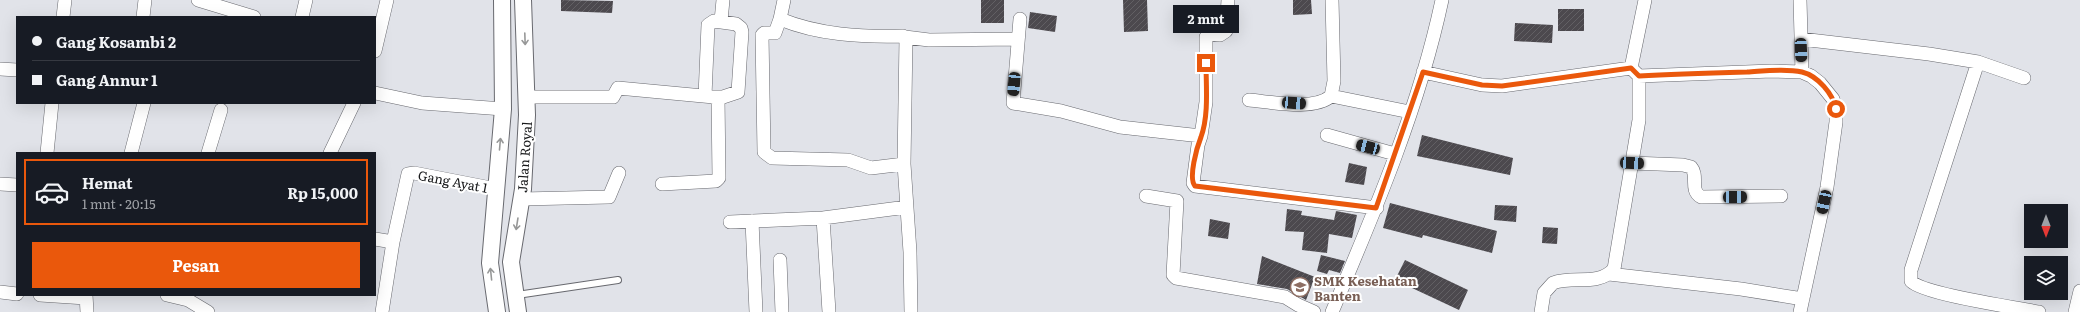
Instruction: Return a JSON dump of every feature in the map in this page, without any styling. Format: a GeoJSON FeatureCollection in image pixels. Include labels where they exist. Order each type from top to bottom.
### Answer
{"type":"FeatureCollection","features":[{"type":"Feature","properties":{"kind":"street"},"geometry":{"type":"LineString","coordinates":[[63,16],[65,0]]}},
{"type":"Feature","properties":{"kind":"street"},"geometry":{"type":"LineString","coordinates":[[143,16],[145,0]]}},
{"type":"Feature","properties":{"kind":"street"},"geometry":{"type":"LineString","coordinates":[[198,0],[215,2],[251,16]]}},
{"type":"Feature","properties":{"kind":"street"},"geometry":{"type":"LineString","coordinates":[[302,16],[306,0]]}},
{"type":"Feature","properties":{"kind":"street"},"geometry":{"type":"LineString","coordinates":[[376,47],[387,0]]}},
{"type":"Feature","properties":{"kind":"street","name":"Jalan Royal"},"geometry":{"type":"LineString","coordinates":[[498,312],[490,263],[503,109],[502,0]]}},
{"type":"Feature","properties":{"kind":"street","name":"Jalan Royal"},"geometry":{"type":"LineString","coordinates":[[518,312],[511,262],[522,199],[527,98],[523,0]]}},
{"type":"Feature","properties":{"kind":"street"},"geometry":{"type":"LineString","coordinates":[[721,21],[723,0]]}},
{"type":"Feature","properties":{"kind":"street"},"geometry":{"type":"LineString","coordinates":[[784,0],[775,33],[764,33],[762,35],[764,152],[767,156],[772,158],[848,160],[871,168],[904,164]]}},
{"type":"Feature","properties":{"kind":"street"},"geometry":{"type":"LineString","coordinates":[[1228,0],[1226,31],[1220,35],[1210,34],[1206,37],[1206,102],[1201,136],[1192,178],[1195,186],[1376,208]]}},
{"type":"Feature","properties":{"kind":"street"},"geometry":{"type":"LineString","coordinates":[[1331,96],[1334,81],[1332,0]]}},
{"type":"Feature","properties":{"kind":"street"},"geometry":{"type":"LineString","coordinates":[[1332,312],[1376,208],[1410,112],[1435,32],[1442,0]]}},
{"type":"Feature","properties":{"kind":"street"},"geometry":{"type":"LineString","coordinates":[[1541,312],[1544,293],[1554,283],[1598,280],[1609,274],[1614,269],[1639,120],[1635,72],[1645,0]]}},
{"type":"Feature","properties":{"kind":"street"},"geometry":{"type":"LineString","coordinates":[[1800,0],[1802,72]]}},
{"type":"Feature","properties":{"kind":"street"},"geometry":{"type":"LineString","coordinates":[[780,19],[801,28],[858,36],[904,37],[930,40],[1018,39]]}},
{"type":"Feature","properties":{"kind":"street"},"geometry":{"type":"LineString","coordinates":[[1020,19],[1013,100],[1014,103],[1061,111],[1120,127],[1201,136]]}},
{"type":"Feature","properties":{"kind":"street"},"geometry":{"type":"LineString","coordinates":[[527,98],[613,96],[618,88],[711,97],[738,92],[742,32],[741,28],[736,24],[721,21],[710,22],[707,28],[711,97],[719,178],[716,181],[662,184]]}},
{"type":"Feature","properties":{"kind":"street"},"geometry":{"type":"LineString","coordinates":[[904,37],[907,49],[904,164],[910,252],[911,312]]}},
{"type":"Feature","properties":{"kind":"street"},"geometry":{"type":"LineString","coordinates":[[1801,39],[1930,54],[1978,62],[2024,78]]}},
{"type":"Feature","properties":{"kind":"street"},"geometry":{"type":"LineString","coordinates":[[1978,62],[1911,270],[1911,281],[1918,286],[1946,294],[2039,312]]}},
{"type":"Feature","properties":{"kind":"street"},"geometry":{"type":"LineString","coordinates":[[0,69],[16,70]]}},
{"type":"Feature","properties":{"kind":"street"},"geometry":{"type":"LineString","coordinates":[[1423,72],[1482,85],[1502,86],[1635,72],[1802,72],[1811,76],[1820,83],[1833,99],[1836,109],[1836,122],[1827,187],[1802,306],[1741,289],[1609,274]]}},
{"type":"Feature","properties":{"kind":"street"},"geometry":{"type":"LineString","coordinates":[[376,93],[422,103],[503,109]]}},
{"type":"Feature","properties":{"kind":"street"},"geometry":{"type":"LineString","coordinates":[[1249,100],[1308,104],[1320,103],[1331,96],[1410,112]]}},
{"type":"Feature","properties":{"kind":"street"},"geometry":{"type":"LineString","coordinates":[[47,152],[52,104]]}},
{"type":"Feature","properties":{"kind":"street"},"geometry":{"type":"LineString","coordinates":[[132,152],[144,104]]}},
{"type":"Feature","properties":{"kind":"street"},"geometry":{"type":"LineString","coordinates":[[330,152],[354,104]]}},
{"type":"Feature","properties":{"kind":"street"},"geometry":{"type":"LineString","coordinates":[[208,152],[221,110]]}},
{"type":"Feature","properties":{"kind":"street"},"geometry":{"type":"LineString","coordinates":[[1327,136],[1395,154]]}},
{"type":"Feature","properties":{"kind":"street"},"geometry":{"type":"LineString","coordinates":[[1632,163],[1683,165],[1691,168],[1695,172],[1694,189],[1701,197],[1780,196]]}},
{"type":"Feature","properties":{"kind":"street","name":"Gang Ayat 1"},"geometry":{"type":"LineString","coordinates":[[393,242],[408,174],[414,173],[496,189]]}},
{"type":"Feature","properties":{"kind":"street"},"geometry":{"type":"LineString","coordinates":[[522,199],[609,197],[620,173]]}},
{"type":"Feature","properties":{"kind":"street"},"geometry":{"type":"LineString","coordinates":[[0,184],[16,185]]}},
{"type":"Feature","properties":{"kind":"street"},"geometry":{"type":"LineString","coordinates":[[1146,196],[1177,201],[1173,274],[1176,278],[1285,297],[1314,312]]}},
{"type":"Feature","properties":{"kind":"street"},"geometry":{"type":"LineString","coordinates":[[730,222],[823,218],[907,207]]}},
{"type":"Feature","properties":{"kind":"street"},"geometry":{"type":"LineString","coordinates":[[823,218],[829,312]]}},
{"type":"Feature","properties":{"kind":"street"},"geometry":{"type":"LineString","coordinates":[[752,221],[756,312]]}},
{"type":"Feature","properties":{"kind":"street"},"geometry":{"type":"LineString","coordinates":[[376,239],[393,242],[382,312]]}},
{"type":"Feature","properties":{"kind":"street"},"geometry":{"type":"LineString","coordinates":[[780,260],[782,312]]}},
{"type":"Feature","properties":{"kind":"street"},"geometry":{"type":"LineString","coordinates":[[2075,312],[2080,291]]}},
{"type":"Feature","properties":{"kind":"street"},"geometry":{"type":"LineString","coordinates":[[0,292],[16,294]]}},
{"type":"Feature","properties":{"kind":"street"},"geometry":{"type":"LineString","coordinates":[[86,296],[87,312]]}},
{"type":"Feature","properties":{"kind":"street"},"geometry":{"type":"LineString","coordinates":[[171,296],[188,300],[208,312]]}},
{"type":"Feature","properties":{"kind":"lane"},"geometry":{"type":"LineString","coordinates":[[515,296],[618,280]]}},
{"type":"Feature","properties":{"kind":"building"},"geometry":{"type":"Polygon","coordinates":[[[561,0],[613,1],[612,13],[561,11],[561,0]]]}},
{"type":"Feature","properties":{"kind":"building"},"geometry":{"type":"Polygon","coordinates":[[[981,0],[1004,0],[1004,23],[981,23],[981,0]]]}},
{"type":"Feature","properties":{"kind":"building"},"geometry":{"type":"Polygon","coordinates":[[[1123,0],[1147,0],[1148,31],[1124,32],[1123,0]]]}},
{"type":"Feature","properties":{"kind":"building"},"geometry":{"type":"Polygon","coordinates":[[[1293,0],[1311,0],[1312,14],[1293,15],[1293,0]]]}},
{"type":"Feature","properties":{"kind":"building"},"geometry":{"type":"Polygon","coordinates":[[[1558,9],[1584,9],[1584,31],[1558,31],[1558,9]]]}},
{"type":"Feature","properties":{"kind":"building"},"geometry":{"type":"Polygon","coordinates":[[[1030,12],[1057,16],[1055,32],[1028,28],[1030,12]]]}},
{"type":"Feature","properties":{"kind":"building"},"geometry":{"type":"Polygon","coordinates":[[[1515,23],[1553,25],[1552,43],[1514,41],[1515,23]]]}},
{"type":"Feature","properties":{"kind":"building"},"geometry":{"type":"Polygon","coordinates":[[[1422,135],[1513,158],[1510,175],[1417,156],[1422,135]]]}},
{"type":"Feature","properties":{"kind":"building"},"geometry":{"type":"Polygon","coordinates":[[[1349,163],[1367,167],[1364,185],[1345,182],[1349,163]]]}},
{"type":"Feature","properties":{"kind":"building"},"geometry":{"type":"Polygon","coordinates":[[[1390,203],[1497,231],[1492,253],[1423,235],[1422,238],[1383,228],[1390,203]]]}},
{"type":"Feature","properties":{"kind":"building"},"geometry":{"type":"Polygon","coordinates":[[[1495,205],[1517,206],[1516,222],[1494,220],[1495,205]]]}},
{"type":"Feature","properties":{"kind":"building"},"geometry":{"type":"Polygon","coordinates":[[[1287,209],[1302,211],[1301,215],[1334,220],[1336,211],[1357,215],[1352,238],[1329,234],[1327,253],[1302,250],[1304,232],[1285,231],[1287,209]]]}},
{"type":"Feature","properties":{"kind":"building"},"geometry":{"type":"Polygon","coordinates":[[[1210,219],[1230,223],[1228,239],[1208,236],[1210,219]]]}},
{"type":"Feature","properties":{"kind":"building"},"geometry":{"type":"Polygon","coordinates":[[[1543,227],[1558,228],[1557,244],[1542,243],[1543,227]]]}},
{"type":"Feature","properties":{"kind":"building"},"geometry":{"type":"Polygon","coordinates":[[[1321,255],[1345,261],[1340,273],[1329,270],[1327,274],[1317,271],[1321,255]]]}},
{"type":"Feature","properties":{"kind":"building"},"geometry":{"type":"Polygon","coordinates":[[[1262,256],[1315,277],[1306,300],[1287,289],[1257,284],[1262,256]]]}},
{"type":"Feature","properties":{"kind":"building"},"geometry":{"type":"Polygon","coordinates":[[[1405,260],[1468,290],[1459,310],[1395,280],[1405,260]]]}},
{"type":"Feature","properties":{"kind":"place","name":"SMK Kesehatan Banten"},"geometry":{"type":"Point","coordinates":[1300,287]}},
{"type":"Feature","properties":{"kind":"route"},"geometry":{"type":"LineString","coordinates":[[1206,63],[1206,102],[1201,136],[1192,178],[1195,186],[1376,208],[1423,72],[1482,85],[1502,86],[1631,68],[1639,76],[1772,71],[1802,72],[1811,76],[1820,83],[1833,99],[1836,109]]}}]}
